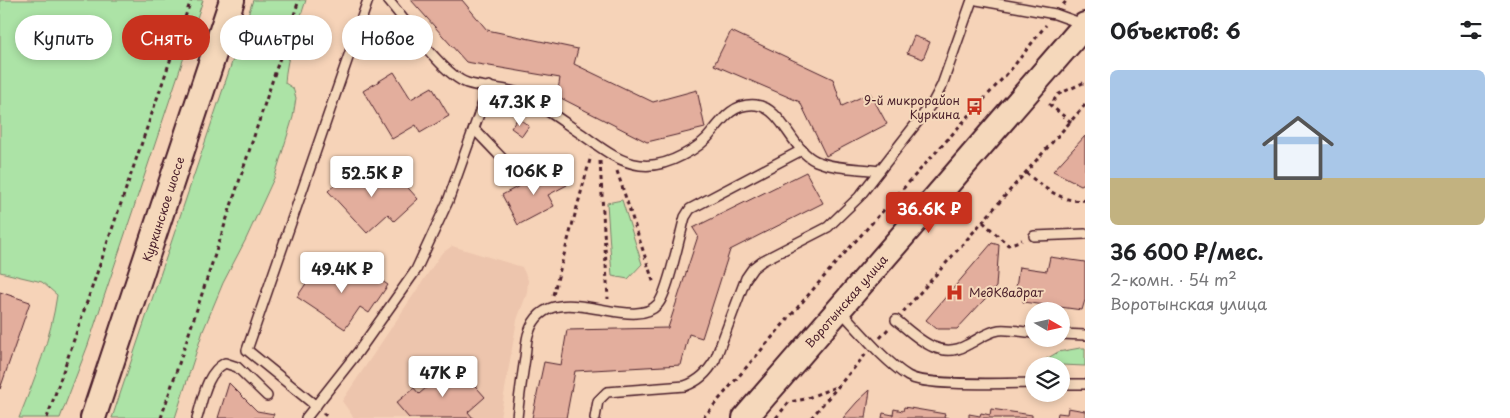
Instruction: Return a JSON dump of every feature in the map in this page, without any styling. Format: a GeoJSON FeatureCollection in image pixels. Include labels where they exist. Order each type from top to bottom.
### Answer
{"type":"FeatureCollection","features":[{"type":"Feature","properties":{"kind":"street","name":"Куркинское шоссе"},"geometry":{"type":"LineString","coordinates":[[93,418],[232,0]]}},
{"type":"Feature","properties":{"kind":"street","name":"Воротынская улица"},"geometry":{"type":"LineString","coordinates":[[745,418],[1085,25]]}},
{"type":"Feature","properties":{"kind":"lane"},"geometry":{"type":"LineString","coordinates":[[316,406],[247,350],[368,0]]}},
{"type":"Feature","properties":{"kind":"lane"},"geometry":{"type":"LineString","coordinates":[[388,0],[446,70],[467,82],[510,90],[524,95],[612,156],[639,165],[656,165],[672,161],[691,151],[707,139],[727,114],[740,106],[757,105],[770,112],[781,122],[802,150],[814,160],[832,165],[879,171]]}},
{"type":"Feature","properties":{"kind":"lane"},"geometry":{"type":"LineString","coordinates":[[595,418],[598,401],[607,392],[685,386],[696,382],[708,371],[715,360],[746,278],[753,268],[762,261],[828,227],[858,197],[933,102],[942,85],[972,0]]}},
{"type":"Feature","properties":{"kind":"lane"},"geometry":{"type":"LineString","coordinates":[[977,0],[1055,14],[1085,25]]}},
{"type":"Feature","properties":{"kind":"lane"},"geometry":{"type":"LineString","coordinates":[[306,418],[358,352],[416,270],[448,201],[489,86]]}},
{"type":"Feature","properties":{"kind":"lane"},"geometry":{"type":"LineString","coordinates":[[474,129],[519,176]]}},
{"type":"Feature","properties":{"kind":"lane"},"geometry":{"type":"LineString","coordinates":[[516,418],[529,332],[538,315],[550,307],[567,304],[627,312],[642,312],[657,306],[668,280],[685,217],[690,208],[802,150]]}},
{"type":"Feature","properties":{"kind":"lane"},"geometry":{"type":"LineString","coordinates":[[1034,236],[1085,234]]}},
{"type":"Feature","properties":{"kind":"lane"},"geometry":{"type":"LineString","coordinates":[[839,309],[874,346],[908,376],[921,381],[1025,383]]}},
{"type":"Feature","properties":{"kind":"lane"},"geometry":{"type":"LineString","coordinates":[[896,320],[920,340],[943,351],[955,350],[999,330],[1025,332]]}},
{"type":"Feature","properties":{"kind":"lane"},"geometry":{"type":"LineString","coordinates":[[1070,334],[1085,335]]}},
{"type":"Feature","properties":{"kind":"lane"},"geometry":{"type":"LineString","coordinates":[[197,418],[212,374],[225,363],[237,367],[266,396]]}},
{"type":"Feature","properties":{"kind":"lane"},"geometry":{"type":"LineString","coordinates":[[1070,384],[1085,384]]}},
{"type":"Feature","properties":{"kind":"path"},"geometry":{"type":"LineString","coordinates":[[47,418],[191,0]]}},
{"type":"Feature","properties":{"kind":"path"},"geometry":{"type":"LineString","coordinates":[[161,418],[299,0]]}},
{"type":"Feature","properties":{"kind":"path"},"geometry":{"type":"LineString","coordinates":[[702,418],[841,258],[1013,67],[1068,0]]}},
{"type":"Feature","properties":{"kind":"path"},"geometry":{"type":"LineString","coordinates":[[1071,122],[1050,104],[1059,94],[1085,82]]}},
{"type":"Feature","properties":{"kind":"path"},"geometry":{"type":"LineString","coordinates":[[811,418],[1085,104]]}},
{"type":"Feature","properties":{"kind":"path"},"geometry":{"type":"LineString","coordinates":[[550,307],[597,146]]}},
{"type":"Feature","properties":{"kind":"path"},"geometry":{"type":"LineString","coordinates":[[597,146],[609,310]]}},
{"type":"Feature","properties":{"kind":"path"},"geometry":{"type":"LineString","coordinates":[[612,156],[660,301]]}},
{"type":"Feature","properties":{"kind":"path"},"geometry":{"type":"LineString","coordinates":[[1026,173],[1055,194],[1067,198],[1085,200]]}},
{"type":"Feature","properties":{"kind":"path"},"geometry":{"type":"LineString","coordinates":[[983,222],[1008,245],[1034,236]]}},
{"type":"Feature","properties":{"kind":"path"},"geometry":{"type":"LineString","coordinates":[[776,418],[789,402],[805,399],[839,386]]}},
{"type":"Feature","properties":{"kind":"shaded area"},"geometry":{"type":"Polygon","coordinates":[[[452,246],[522,267],[528,280],[527,293],[517,320],[500,418],[354,418],[342,401],[441,254],[452,246]]]}},
{"type":"Feature","properties":{"kind":"green space"},"geometry":{"type":"Polygon","coordinates":[[[0,0],[203,0],[198,15],[122,15],[122,60],[183,60],[88,345],[60,418],[19,418],[47,342],[57,295],[42,282],[0,272],[0,0]]]}},
{"type":"Feature","properties":{"kind":"green space"},"geometry":{"type":"Polygon","coordinates":[[[253,0],[306,0],[301,15],[248,15],[253,0]]]}},
{"type":"Feature","properties":{"kind":"green space"},"geometry":{"type":"Polygon","coordinates":[[[233,60],[289,60],[285,83],[293,88],[296,98],[293,117],[275,176],[223,283],[203,331],[175,418],[112,418],[233,60]]]}},
{"type":"Feature","properties":{"kind":"green space"},"geometry":{"type":"Polygon","coordinates":[[[622,200],[642,264],[628,279],[612,276],[607,203],[622,200]]]}},
{"type":"Feature","properties":{"kind":"green space"},"geometry":{"type":"Polygon","coordinates":[[[1085,348],[1085,366],[1070,365],[1070,357],[1050,357],[1058,352],[1085,348]]]}},
{"type":"Feature","properties":{"kind":"building"},"geometry":{"type":"Polygon","coordinates":[[[411,0],[462,0],[487,30],[578,49],[574,64],[653,102],[697,90],[705,128],[647,142],[557,96],[560,78],[466,62],[433,25],[433,15],[424,15],[411,0]]]}},
{"type":"Feature","properties":{"kind":"building"},"geometry":{"type":"Polygon","coordinates":[[[731,31],[833,79],[842,106],[870,93],[887,124],[826,156],[800,102],[714,65],[731,31]]]}},
{"type":"Feature","properties":{"kind":"building"},"geometry":{"type":"Polygon","coordinates":[[[914,36],[930,42],[923,59],[907,53],[914,36]]]}},
{"type":"Feature","properties":{"kind":"building"},"geometry":{"type":"Polygon","coordinates":[[[394,72],[411,99],[432,87],[449,116],[420,133],[416,125],[392,139],[363,91],[394,72]]]}},
{"type":"Feature","properties":{"kind":"building"},"geometry":{"type":"Polygon","coordinates":[[[518,118],[529,126],[522,136],[511,128],[518,118]]]}},
{"type":"Feature","properties":{"kind":"building"},"geometry":{"type":"Polygon","coordinates":[[[1085,136],[1085,183],[1081,185],[1053,171],[1085,136]]]}},
{"type":"Feature","properties":{"kind":"building"},"geometry":{"type":"Polygon","coordinates":[[[356,166],[375,187],[393,171],[418,199],[394,221],[388,214],[367,233],[328,191],[356,166]]]}},
{"type":"Feature","properties":{"kind":"building"},"geometry":{"type":"Polygon","coordinates":[[[557,166],[567,185],[548,195],[554,206],[518,225],[502,195],[557,166]]]}},
{"type":"Feature","properties":{"kind":"building"},"geometry":{"type":"Polygon","coordinates":[[[806,172],[823,203],[730,250],[702,338],[689,334],[681,365],[575,371],[566,418],[532,418],[544,362],[561,365],[567,330],[668,328],[698,236],[693,228],[806,172]]]}},
{"type":"Feature","properties":{"kind":"building"},"geometry":{"type":"Polygon","coordinates":[[[992,243],[999,245],[996,287],[957,329],[937,329],[926,320],[992,243]]]}},
{"type":"Feature","properties":{"kind":"building"},"geometry":{"type":"Polygon","coordinates":[[[1050,257],[1085,262],[1085,300],[1082,310],[1070,308],[1070,302],[1023,302],[1025,289],[1016,288],[1019,267],[1047,271],[1050,257]]]}},
{"type":"Feature","properties":{"kind":"building"},"geometry":{"type":"Polygon","coordinates":[[[319,264],[346,283],[358,265],[388,285],[369,313],[360,307],[345,329],[297,297],[319,264]]]}},
{"type":"Feature","properties":{"kind":"building"},"geometry":{"type":"Polygon","coordinates":[[[0,292],[30,302],[0,389],[0,292]]]}},
{"type":"Feature","properties":{"kind":"building"},"geometry":{"type":"Polygon","coordinates":[[[455,363],[485,397],[468,412],[473,418],[409,418],[396,403],[414,388],[419,394],[455,363]]]}},
{"type":"Feature","properties":{"kind":"building"},"geometry":{"type":"Polygon","coordinates":[[[229,383],[257,411],[274,414],[272,418],[218,418],[229,383]]]}},
{"type":"Feature","properties":{"kind":"building"},"geometry":{"type":"Polygon","coordinates":[[[870,390],[866,418],[843,418],[857,402],[870,390]]]}},
{"type":"Feature","properties":{"kind":"building"},"geometry":{"type":"Polygon","coordinates":[[[904,407],[945,414],[944,417],[948,418],[882,418],[883,413],[893,415],[894,409],[903,411],[904,407]]]}},
{"type":"Feature","properties":{"kind":"building"},"geometry":{"type":"Polygon","coordinates":[[[1068,408],[1085,411],[1085,418],[1057,418],[1058,413],[1067,414],[1068,408]]]}},
{"type":"Feature","properties":{"kind":"building"},"geometry":{"type":"Polygon","coordinates":[[[991,409],[1032,415],[1032,418],[969,418],[969,414],[980,416],[981,413],[990,415],[991,409]]]}},
{"type":"Feature","properties":{"kind":"place","name":"9-й микрорайон Куркина"},"geometry":{"type":"Point","coordinates":[974,107]}},
{"type":"Feature","properties":{"kind":"place","name":"МедКвадрат"},"geometry":{"type":"Point","coordinates":[955,292]}}]}
